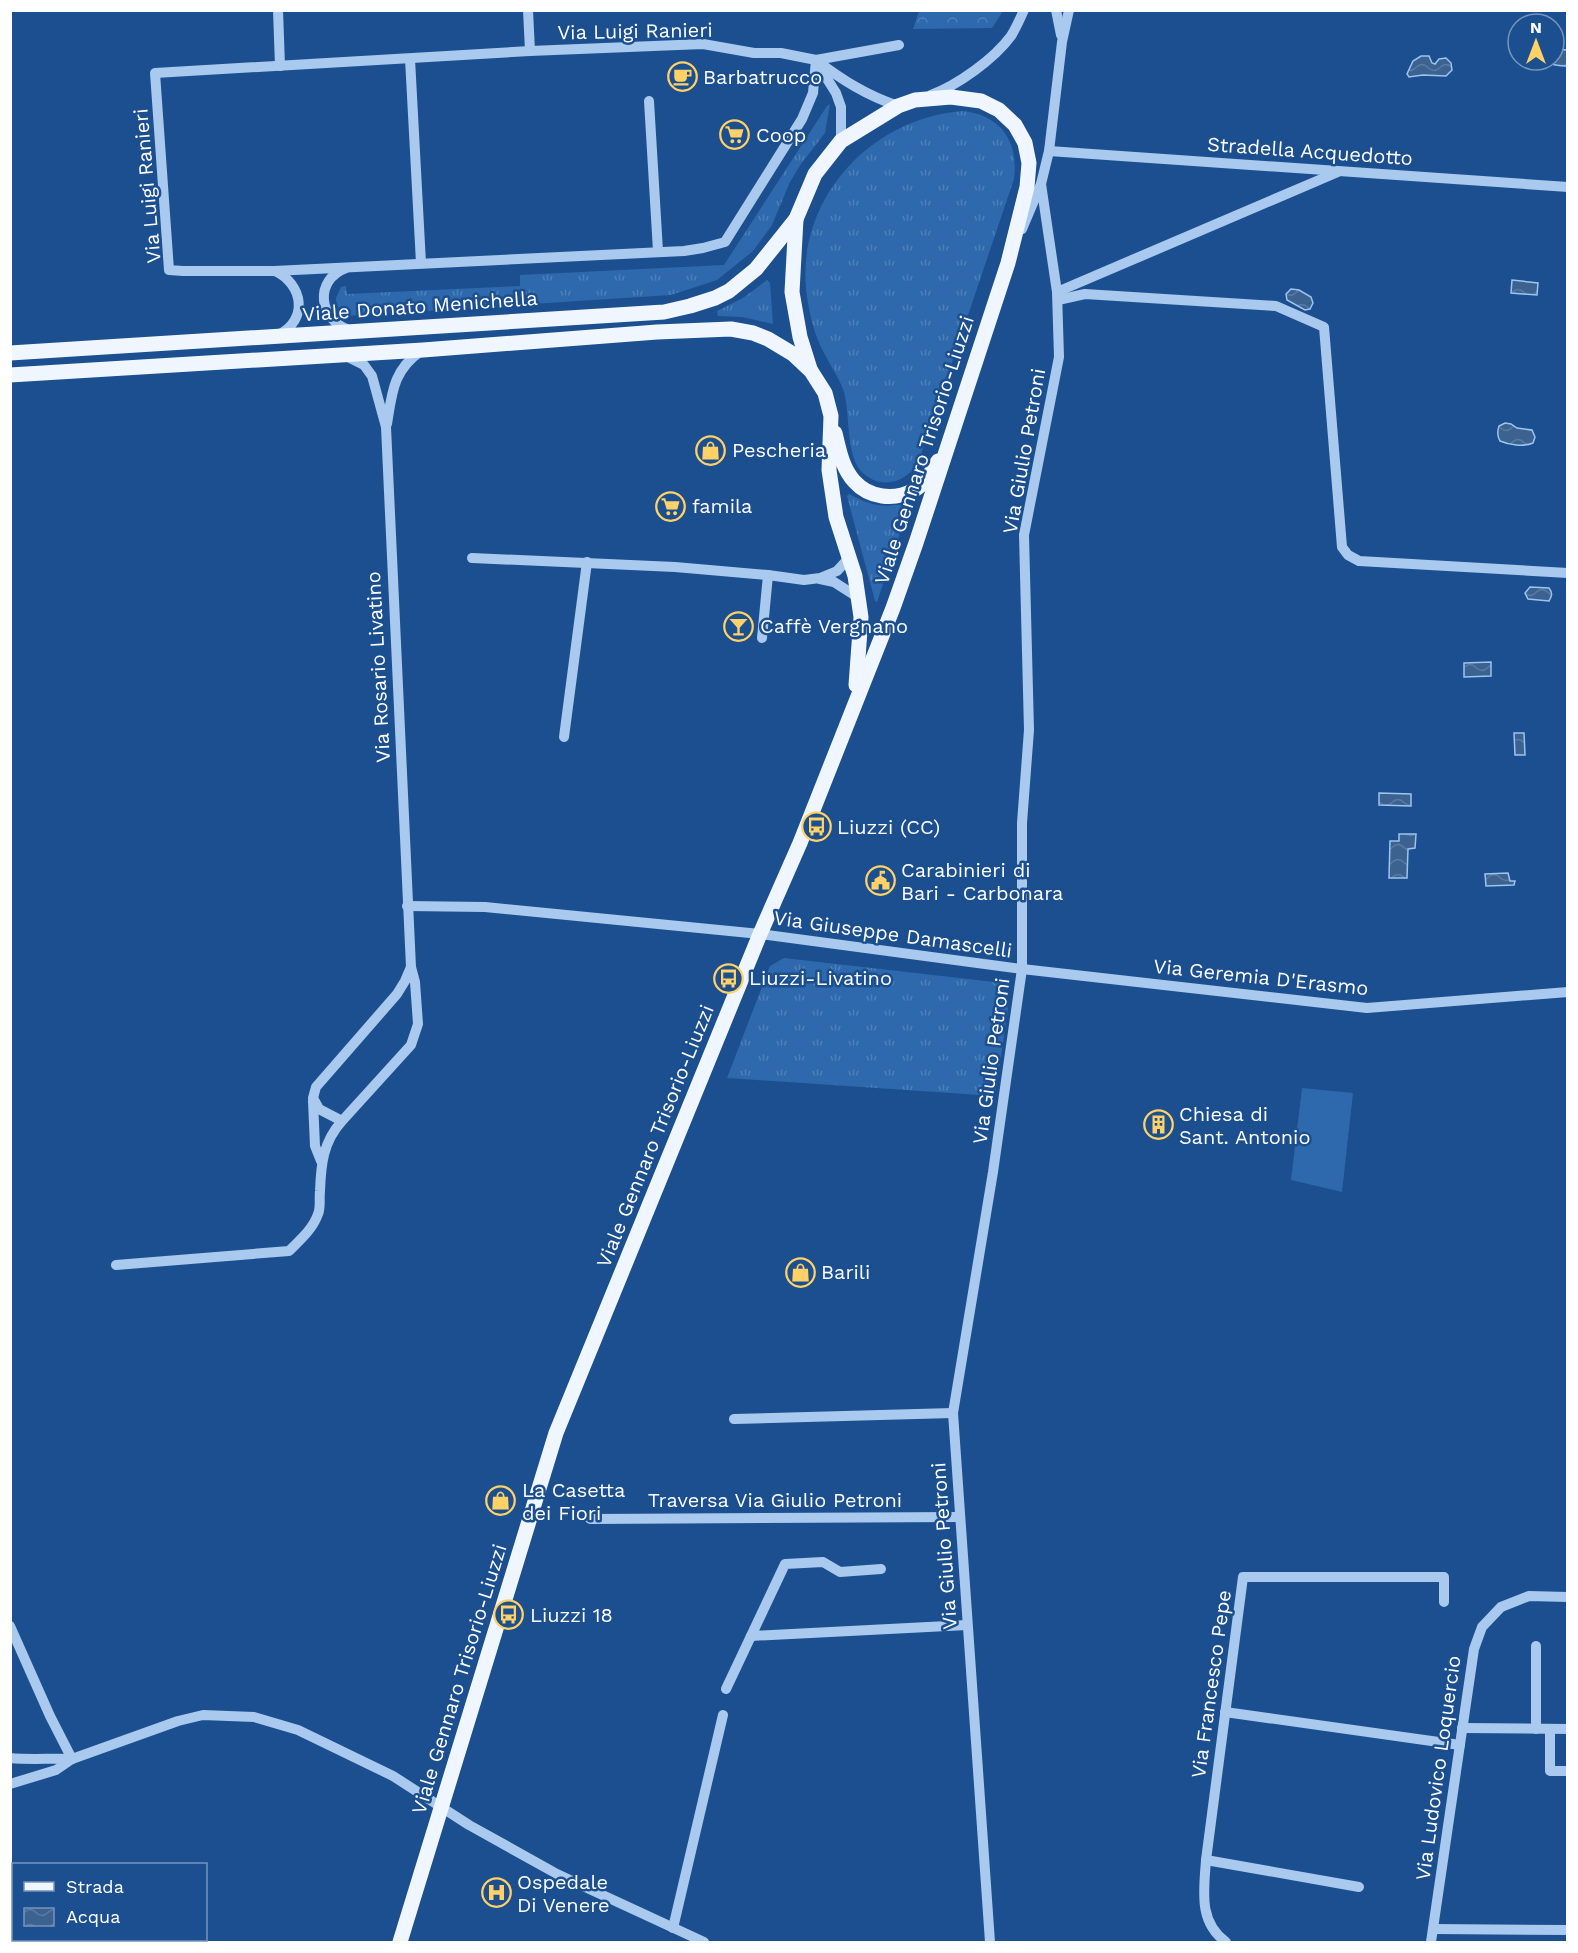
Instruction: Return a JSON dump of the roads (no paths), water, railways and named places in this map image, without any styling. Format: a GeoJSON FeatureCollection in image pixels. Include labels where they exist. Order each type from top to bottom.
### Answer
{"type":"FeatureCollection","features":[{"type":"Feature","properties":{"kind":"main road"},"geometry":{"type":"LineString","coordinates":[[915,100],[951,97],[981,101],[999,110],[1015,125],[1025,143],[1029,163],[1027,187],[1008,263]]}},
{"type":"Feature","properties":{"kind":"main road","name":"Viale Donato Menichella"},"geometry":{"type":"LineString","coordinates":[[10,353],[664,312],[690,306],[729,291],[756,269],[796,219],[815,174],[841,141],[898,106],[915,100]]}},
{"type":"Feature","properties":{"kind":"main road","name":"Viale Donato Menichella"},"geometry":{"type":"LineString","coordinates":[[796,219],[792,292],[800,337],[811,371]]}},
{"type":"Feature","properties":{"kind":"main road","name":"Viale Gennaro Trisorio-Liuzzi"},"geometry":{"type":"LineString","coordinates":[[400,1942],[556,1433],[760,934],[810,818],[893,608],[1008,263]]}},
{"type":"Feature","properties":{"kind":"main road","name":"Viale Donato Menichella"},"geometry":{"type":"LineString","coordinates":[[10,375],[423,350],[657,332],[731,329],[753,333],[793,354],[811,371],[825,393],[831,416],[829,470],[836,517],[850,557],[861,617],[855,700]]}},
{"type":"Feature","properties":{"kind":"main road"},"geometry":{"type":"LineString","coordinates":[[831,416],[843,464],[853,480],[866,492],[879,497],[897,495],[915,489],[929,476],[950,440]]}},
{"type":"Feature","properties":{"kind":"street"},"geometry":{"type":"LineString","coordinates":[[278,10],[280,66]]}},
{"type":"Feature","properties":{"kind":"street"},"geometry":{"type":"LineString","coordinates":[[528,10],[530,51]]}},
{"type":"Feature","properties":{"kind":"street","name":"Viale Donato Menichella"},"geometry":{"type":"LineString","coordinates":[[915,100],[945,90],[978,69],[1011,36],[1024,10]]}},
{"type":"Feature","properties":{"kind":"street"},"geometry":{"type":"LineString","coordinates":[[1056,10],[1062,42]]}},
{"type":"Feature","properties":{"kind":"street"},"geometry":{"type":"LineString","coordinates":[[1049,151],[1062,42],[1069,10]]}},
{"type":"Feature","properties":{"kind":"street","name":"Via Luigi Ranieri"},"geometry":{"type":"LineString","coordinates":[[816,60],[813,93],[802,119],[724,242],[684,251],[274,271],[183,272],[169,270],[156,73],[530,51],[703,44],[754,53],[781,53],[816,60],[899,45]]}},
{"type":"Feature","properties":{"kind":"street"},"geometry":{"type":"LineString","coordinates":[[410,59],[421,263]]}},
{"type":"Feature","properties":{"kind":"street"},"geometry":{"type":"LineString","coordinates":[[816,60],[847,84],[873,98],[898,106]]}},
{"type":"Feature","properties":{"kind":"street"},"geometry":{"type":"LineString","coordinates":[[816,60],[836,93],[841,107],[841,141]]}},
{"type":"Feature","properties":{"kind":"street"},"geometry":{"type":"LineString","coordinates":[[649,101],[658,251]]}},
{"type":"Feature","properties":{"kind":"street","name":"Stradella Acquedotto"},"geometry":{"type":"LineString","coordinates":[[1049,151],[1568,187]]}},
{"type":"Feature","properties":{"kind":"street","name":"Viale Gennaro Trisorio-Liuzzi"},"geometry":{"type":"LineString","coordinates":[[1008,263],[1041,184],[1049,151]]}},
{"type":"Feature","properties":{"kind":"street"},"geometry":{"type":"LineString","coordinates":[[1058,296],[1341,171]]}},
{"type":"Feature","properties":{"kind":"street","name":"Via Giulio Petroni"},"geometry":{"type":"LineString","coordinates":[[990,1942],[953,1413],[993,1172],[1022,969],[1022,823],[1029,730],[1024,535],[1059,357],[1058,296],[1041,184]]}},
{"type":"Feature","properties":{"kind":"street"},"geometry":{"type":"LineString","coordinates":[[353,266],[333,275],[327,284],[324,306],[329,316],[337,324],[358,331]]}},
{"type":"Feature","properties":{"kind":"street"},"geometry":{"type":"LineString","coordinates":[[270,337],[290,326],[296,317],[299,305],[298,294],[293,284],[285,276],[274,271]]}},
{"type":"Feature","properties":{"kind":"street"},"geometry":{"type":"LineString","coordinates":[[1058,296],[1085,294],[1276,306],[1324,327],[1342,547],[1348,555],[1359,561],[1568,573]]}},
{"type":"Feature","properties":{"kind":"street"},"geometry":{"type":"LineString","coordinates":[[386,427],[398,375],[408,360],[423,350]]}},
{"type":"Feature","properties":{"kind":"street"},"geometry":{"type":"LineString","coordinates":[[343,355],[364,365],[372,376],[386,427]]}},
{"type":"Feature","properties":{"kind":"street","name":"Via Rosario Livatino"},"geometry":{"type":"LineString","coordinates":[[116,1265],[289,1251],[307,1234],[319,1213],[321,1161],[328,1140],[342,1121],[411,1046],[418,1024],[407,906],[386,427]]}},
{"type":"Feature","properties":{"kind":"street"},"geometry":{"type":"LineString","coordinates":[[472,558],[587,562],[768,574],[804,580],[820,578],[837,571],[850,557]]}},
{"type":"Feature","properties":{"kind":"street"},"geometry":{"type":"LineString","coordinates":[[564,737],[587,562]]}},
{"type":"Feature","properties":{"kind":"street"},"geometry":{"type":"LineString","coordinates":[[762,638],[768,574]]}},
{"type":"Feature","properties":{"kind":"street"},"geometry":{"type":"LineString","coordinates":[[820,578],[834,582],[859,598]]}},
{"type":"Feature","properties":{"kind":"street"},"geometry":{"type":"LineString","coordinates":[[407,906],[485,907],[760,934]]}},
{"type":"Feature","properties":{"kind":"street","name":"Via Giuseppe Damascelli"},"geometry":{"type":"LineString","coordinates":[[760,934],[1022,969]]}},
{"type":"Feature","properties":{"kind":"street"},"geometry":{"type":"LineString","coordinates":[[321,1161],[315,1146],[313,1098],[316,1087],[397,994],[411,967]]}},
{"type":"Feature","properties":{"kind":"street","name":"Via Geremia D'Erasmo"},"geometry":{"type":"LineString","coordinates":[[1022,969],[1367,1008],[1568,992]]}},
{"type":"Feature","properties":{"kind":"street"},"geometry":{"type":"LineString","coordinates":[[313,1098],[319,1108],[342,1121]]}},
{"type":"Feature","properties":{"kind":"street"},"geometry":{"type":"LineString","coordinates":[[734,1419],[953,1413]]}},
{"type":"Feature","properties":{"kind":"street","name":"Traversa Via Giulio Petroni"},"geometry":{"type":"LineString","coordinates":[[590,1519],[960,1517]]}},
{"type":"Feature","properties":{"kind":"street"},"geometry":{"type":"LineString","coordinates":[[726,1689],[785,1564],[824,1562],[840,1572],[881,1569]]}},
{"type":"Feature","properties":{"kind":"street","name":"Via Francesco Pepe"},"geometry":{"type":"LineString","coordinates":[[1226,1942],[1212,1929],[1205,1910],[1206,1860],[1243,1576],[1444,1577],[1444,1602]]}},
{"type":"Feature","properties":{"kind":"street","name":"Via Ludovico Loquercio"},"geometry":{"type":"LineString","coordinates":[[1431,1942],[1474,1649],[1482,1627],[1501,1607],[1530,1596],[1568,1597]]}},
{"type":"Feature","properties":{"kind":"street"},"geometry":{"type":"LineString","coordinates":[[10,1626],[46,1708],[72,1759]]}},
{"type":"Feature","properties":{"kind":"street"},"geometry":{"type":"LineString","coordinates":[[751,1636],[968,1626]]}},
{"type":"Feature","properties":{"kind":"street"},"geometry":{"type":"LineString","coordinates":[[1536,1646],[1536,1729]]}},
{"type":"Feature","properties":{"kind":"street"},"geometry":{"type":"LineString","coordinates":[[1225,1712],[1460,1745]]}},
{"type":"Feature","properties":{"kind":"street"},"geometry":{"type":"LineString","coordinates":[[10,1784],[56,1770],[72,1759],[178,1721],[203,1715],[254,1717],[298,1730],[382,1771],[469,1825],[557,1874],[704,1942]]}},
{"type":"Feature","properties":{"kind":"street"},"geometry":{"type":"LineString","coordinates":[[673,1928],[723,1715]]}},
{"type":"Feature","properties":{"kind":"street"},"geometry":{"type":"LineString","coordinates":[[1462,1728],[1568,1729]]}},
{"type":"Feature","properties":{"kind":"street"},"geometry":{"type":"LineString","coordinates":[[1550,1729],[1550,1771],[1568,1771]]}},
{"type":"Feature","properties":{"kind":"street"},"geometry":{"type":"LineString","coordinates":[[10,1758],[72,1759]]}},
{"type":"Feature","properties":{"kind":"street"},"geometry":{"type":"LineString","coordinates":[[1206,1860],[1359,1887]]}},
{"type":"Feature","properties":{"kind":"street"},"geometry":{"type":"LineString","coordinates":[[1433,1929],[1568,1930]]}},
{"type":"Feature","properties":{"kind":"water"},"geometry":{"type":"Polygon","coordinates":[[[1421,56],[1429,56],[1435,64],[1439,59],[1446,58],[1451,63],[1452,70],[1446,76],[1409,77],[1407,74],[1413,61],[1421,56]]]}},
{"type":"Feature","properties":{"kind":"water"},"geometry":{"type":"Polygon","coordinates":[[[1512,280],[1538,283],[1537,295],[1511,293],[1512,280]]]}},
{"type":"Feature","properties":{"kind":"water"},"geometry":{"type":"Polygon","coordinates":[[[1291,289],[1299,290],[1311,297],[1313,303],[1310,309],[1305,310],[1287,300],[1286,294],[1291,289]]]}},
{"type":"Feature","properties":{"kind":"water"},"geometry":{"type":"Polygon","coordinates":[[[1505,423],[1517,428],[1532,430],[1535,437],[1533,443],[1516,445],[1500,441],[1498,428],[1505,423]]]}},
{"type":"Feature","properties":{"kind":"water"},"geometry":{"type":"Polygon","coordinates":[[[1530,587],[1549,588],[1552,594],[1549,601],[1528,599],[1525,593],[1530,587]]]}},
{"type":"Feature","properties":{"kind":"water"},"geometry":{"type":"Polygon","coordinates":[[[1491,662],[1491,676],[1464,677],[1464,663],[1491,662]]]}},
{"type":"Feature","properties":{"kind":"water"},"geometry":{"type":"Polygon","coordinates":[[[1514,733],[1524,733],[1525,755],[1515,755],[1514,733]]]}},
{"type":"Feature","properties":{"kind":"water"},"geometry":{"type":"Polygon","coordinates":[[[1379,793],[1411,794],[1411,806],[1379,805],[1379,793]]]}},
{"type":"Feature","properties":{"kind":"water"},"geometry":{"type":"Polygon","coordinates":[[[1399,834],[1416,834],[1415,848],[1408,849],[1407,878],[1389,878],[1390,841],[1399,841],[1399,834]]]}},
{"type":"Feature","properties":{"kind":"water"},"geometry":{"type":"Polygon","coordinates":[[[1508,873],[1510,881],[1515,881],[1514,885],[1486,886],[1485,874],[1508,873]]]}},
{"type":"Feature","properties":{"kind":"place","name":"Barbatrucco"},"geometry":{"type":"Point","coordinates":[682,77]}},
{"type":"Feature","properties":{"kind":"place","name":"Coop"},"geometry":{"type":"Point","coordinates":[735,135]}},
{"type":"Feature","properties":{"kind":"place","name":"Pescheria"},"geometry":{"type":"Point","coordinates":[711,450]}},
{"type":"Feature","properties":{"kind":"place","name":"famila"},"geometry":{"type":"Point","coordinates":[671,506]}},
{"type":"Feature","properties":{"kind":"place","name":"Caffè Vergnano"},"geometry":{"type":"Point","coordinates":[739,626]}},
{"type":"Feature","properties":{"kind":"place","name":"Liuzzi (CC)"},"geometry":{"type":"Point","coordinates":[816,827]}},
{"type":"Feature","properties":{"kind":"place","name":"Carabinieri di Bari - Carbonara"},"geometry":{"type":"Point","coordinates":[880,881]}},
{"type":"Feature","properties":{"kind":"place","name":"Liuzzi-Livatino"},"geometry":{"type":"Point","coordinates":[728,978]}},
{"type":"Feature","properties":{"kind":"place","name":"Chiesa di Sant. Antonio"},"geometry":{"type":"Point","coordinates":[1158,1125]}},
{"type":"Feature","properties":{"kind":"place","name":"Barili"},"geometry":{"type":"Point","coordinates":[800,1272]}},
{"type":"Feature","properties":{"kind":"place","name":"La Casetta dei Fiori"},"geometry":{"type":"Point","coordinates":[501,1501]}},
{"type":"Feature","properties":{"kind":"place","name":"Liuzzi 18"},"geometry":{"type":"Point","coordinates":[509,1615]}},
{"type":"Feature","properties":{"kind":"place","name":"Ospedale Di Venere"},"geometry":{"type":"Point","coordinates":[496,1893]}}]}
